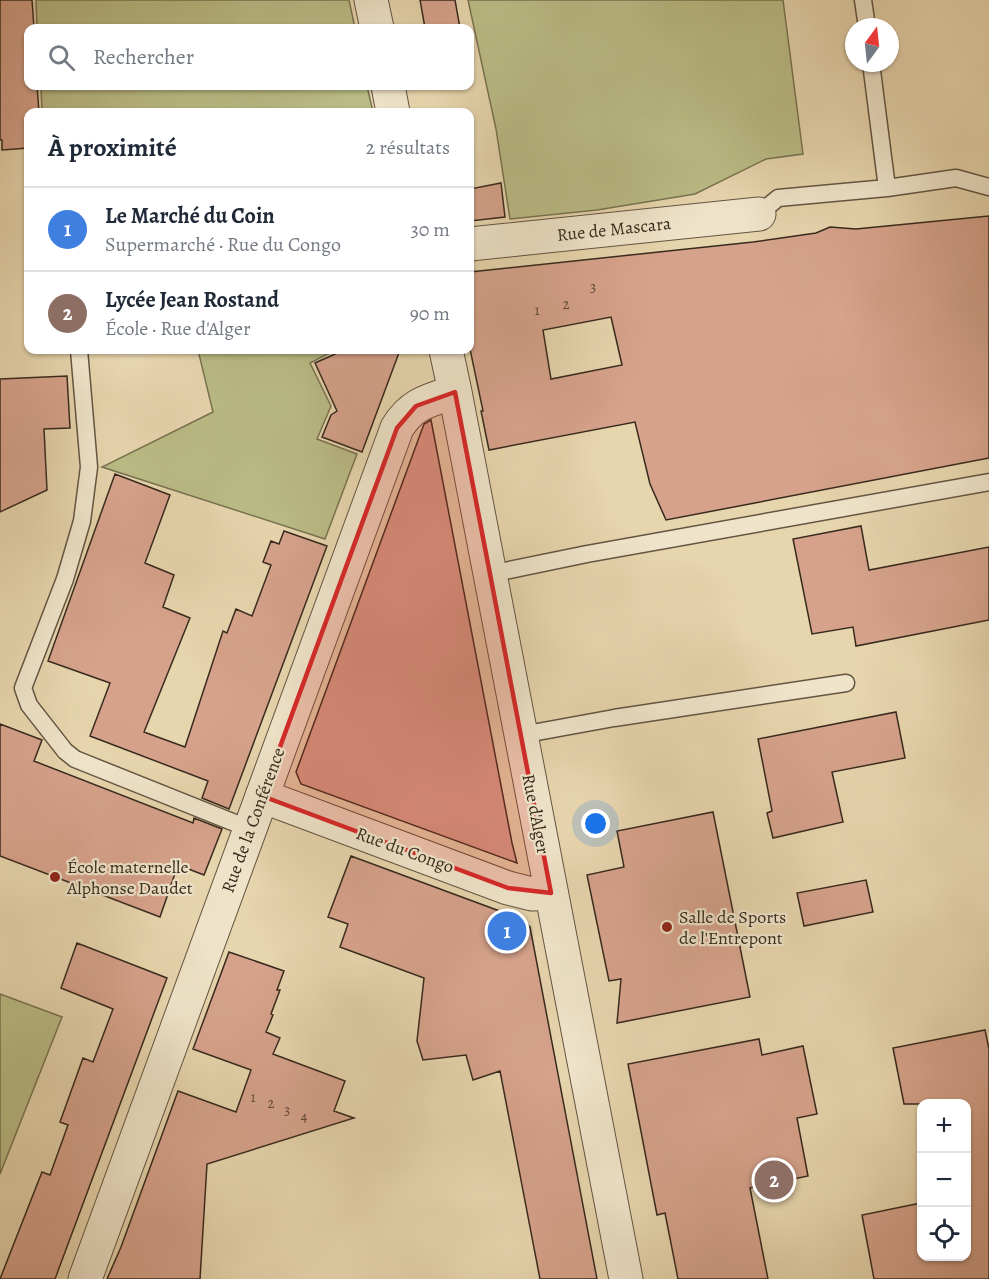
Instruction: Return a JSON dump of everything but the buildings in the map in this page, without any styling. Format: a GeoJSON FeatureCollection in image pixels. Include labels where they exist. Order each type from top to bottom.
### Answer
{"type":"FeatureCollection","features":[{"type":"Feature","properties":{"kind":"street"},"geometry":{"type":"LineString","coordinates":[[371,0],[376,24]]}},
{"type":"Feature","properties":{"kind":"street"},"geometry":{"type":"LineString","coordinates":[[389,90],[392,108]]}},
{"type":"Feature","properties":{"kind":"street","name":"Rue de Mascara"},"geometry":{"type":"LineString","coordinates":[[474,244],[759,214]]}},
{"type":"Feature","properties":{"kind":"street","name":"Rue d'Alger"},"geometry":{"type":"LineString","coordinates":[[447,354],[626,1279]]}},
{"type":"Feature","properties":{"kind":"street","name":"Rue de la Conférence"},"geometry":{"type":"LineString","coordinates":[[85,1279],[397,428],[416,406],[455,392]]}},
{"type":"Feature","properties":{"kind":"street","name":"Rue du Congo"},"geometry":{"type":"LineString","coordinates":[[262,796],[508,888],[532,894],[551,893]]}},
{"type":"Feature","properties":{"kind":"lane"},"geometry":{"type":"LineString","coordinates":[[863,0],[866,18]]}},
{"type":"Feature","properties":{"kind":"lane"},"geometry":{"type":"LineString","coordinates":[[872,72],[887,188]]}},
{"type":"Feature","properties":{"kind":"lane"},"geometry":{"type":"LineString","coordinates":[[759,214],[778,198],[887,188],[956,178],[989,187]]}},
{"type":"Feature","properties":{"kind":"lane"},"geometry":{"type":"LineString","coordinates":[[79,354],[88,467],[82,521],[65,579],[23,688],[26,700],[65,751],[75,759],[250,828]]}},
{"type":"Feature","properties":{"kind":"lane"},"geometry":{"type":"LineString","coordinates":[[490,574],[598,552],[989,482]]}},
{"type":"Feature","properties":{"kind":"lane"},"geometry":{"type":"LineString","coordinates":[[521,735],[614,718],[846,683]]}},
{"type":"Feature","properties":{"kind":"highlighted area"},"geometry":{"type":"Polygon","coordinates":[[[455,392],[490,574],[551,893],[508,888],[262,796],[397,428],[416,406],[455,392]]]}},
{"type":"Feature","properties":{"kind":"green space"},"geometry":{"type":"Polygon","coordinates":[[[36,0],[349,0],[354,24],[37,24],[36,0]]]}},
{"type":"Feature","properties":{"kind":"green space"},"geometry":{"type":"Polygon","coordinates":[[[468,0],[783,0],[803,154],[766,159],[695,194],[597,210],[510,219],[496,129],[468,0]]]}},
{"type":"Feature","properties":{"kind":"green space"},"geometry":{"type":"Polygon","coordinates":[[[41,90],[368,90],[372,108],[42,108],[41,90]]]}},
{"type":"Feature","properties":{"kind":"green space"},"geometry":{"type":"Polygon","coordinates":[[[199,354],[327,354],[310,363],[331,406],[317,439],[357,454],[325,539],[102,467],[213,412],[199,354]]]}},
{"type":"Feature","properties":{"kind":"green space"},"geometry":{"type":"Polygon","coordinates":[[[0,994],[62,1017],[0,1174],[0,994]]]}},
{"type":"Feature","properties":{"kind":"place","name":"École maternelle Alphonse Daudet"},"geometry":{"type":"Point","coordinates":[55,877]}},
{"type":"Feature","properties":{"kind":"place","name":"Salle de Sports de l'Entrepont"},"geometry":{"type":"Point","coordinates":[667,927]}},
{"type":"Feature","properties":{"kind":"place","name":"Le Marché du Coin"},"geometry":{"type":"Point","coordinates":[507,931]}},
{"type":"Feature","properties":{"kind":"place","name":"Lycée Jean Rostand"},"geometry":{"type":"Point","coordinates":[774,1180]}}]}
